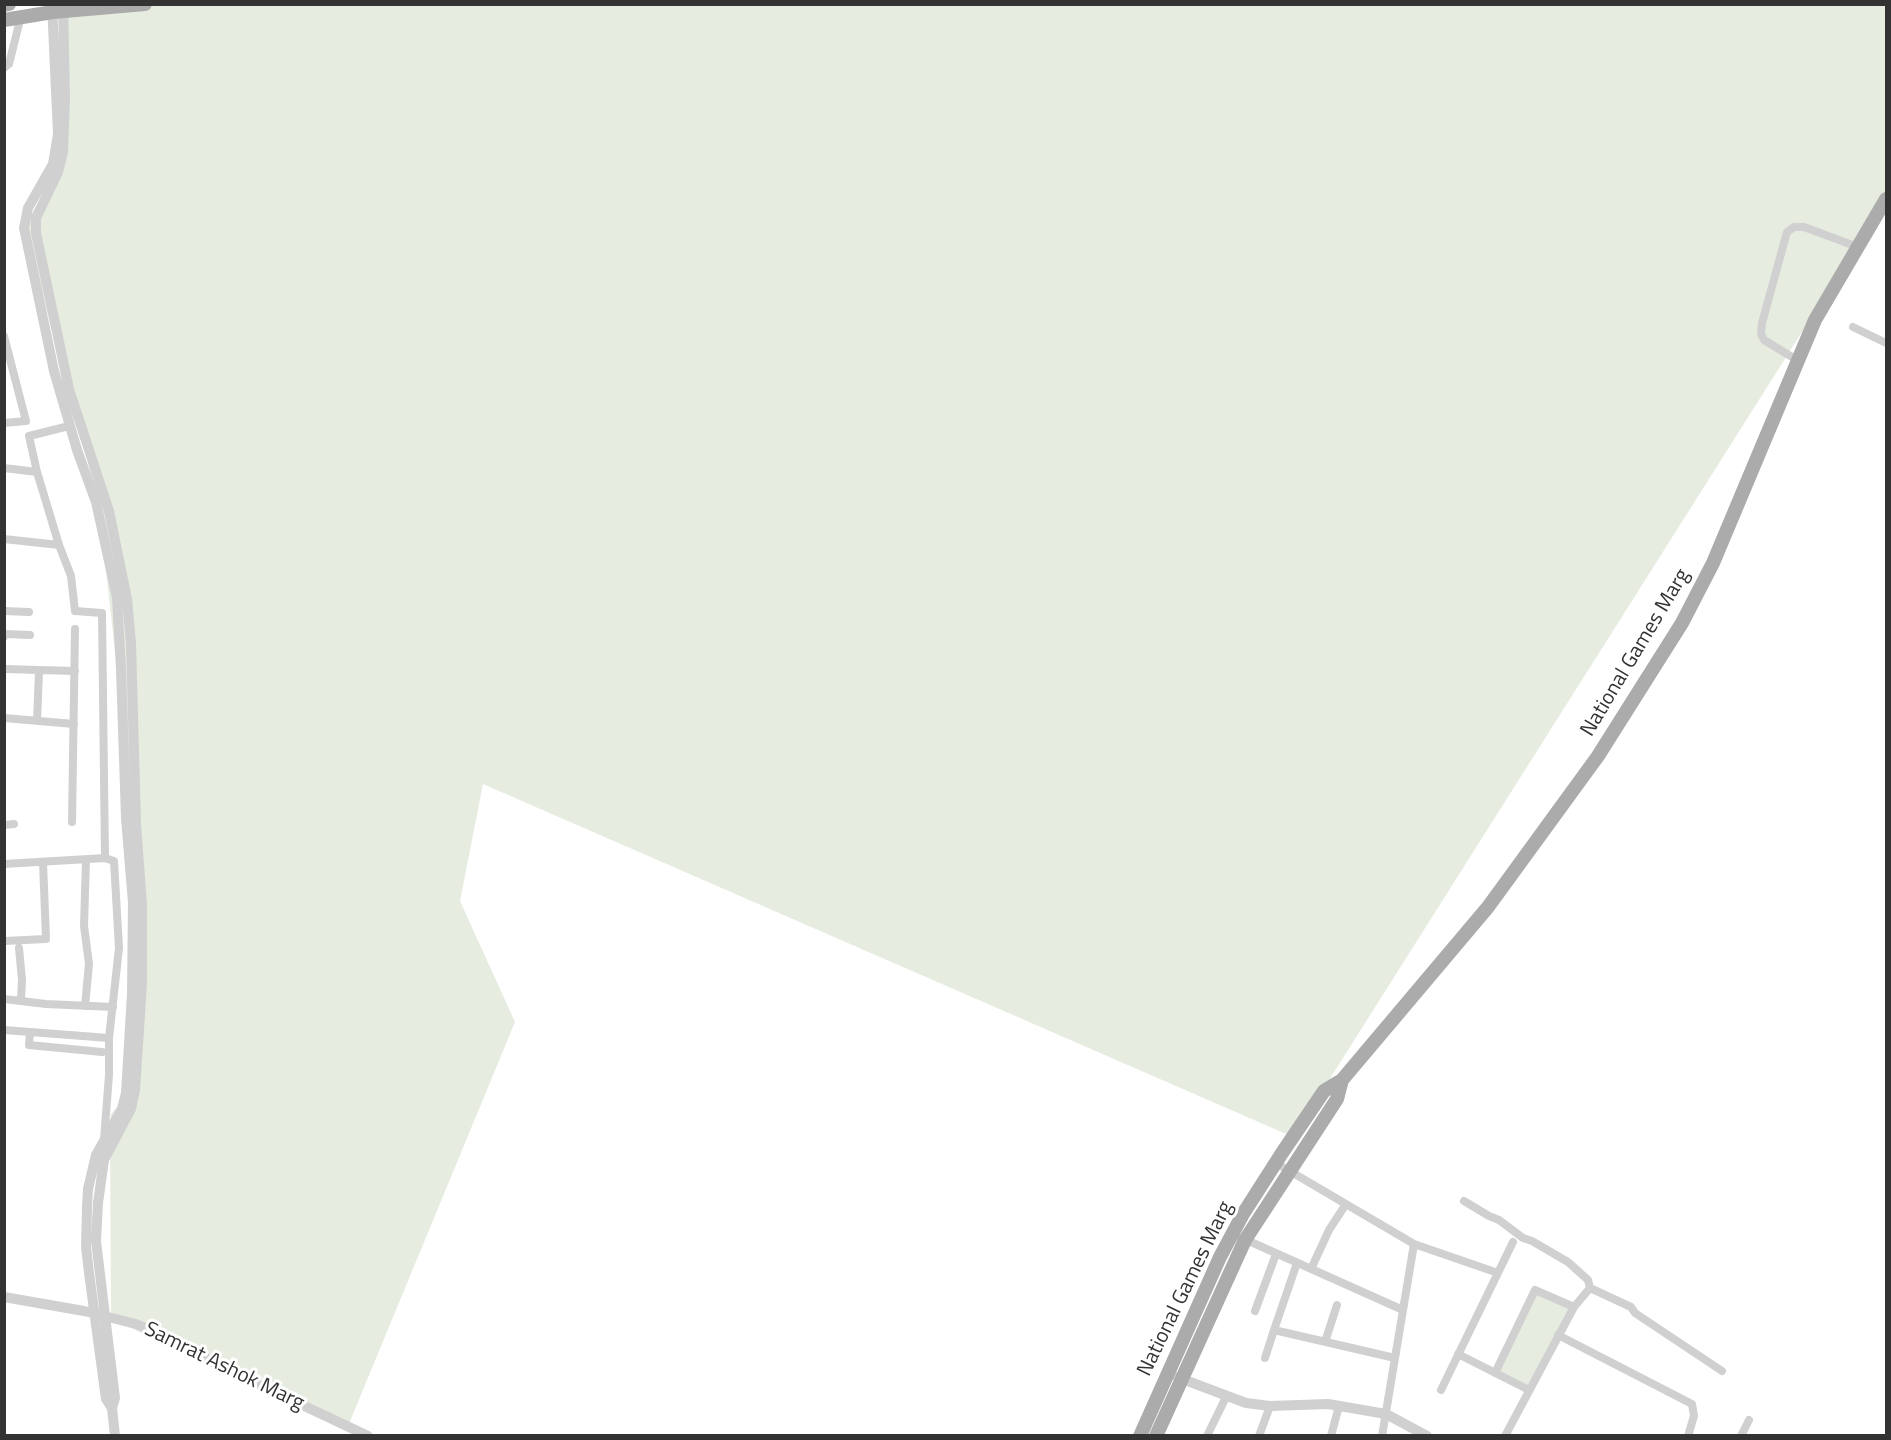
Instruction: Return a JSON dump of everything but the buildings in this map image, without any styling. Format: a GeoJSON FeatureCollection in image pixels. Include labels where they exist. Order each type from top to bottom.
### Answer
{"type":"FeatureCollection","features":[{"type":"Feature","properties":{"kind":"main road"},"geometry":{"type":"LineString","coordinates":[[4,5],[9,4]]}},
{"type":"Feature","properties":{"kind":"main road"},"geometry":{"type":"LineString","coordinates":[[4,20],[58,8],[145,4]]}},
{"type":"Feature","properties":{"kind":"main road","name":"National Games Marg"},"geometry":{"type":"LineString","coordinates":[[1140,1436],[1232,1233],[1324,1091],[1342,1080],[1488,907],[1598,756],[1682,623],[1713,563],[1797,360],[1827,297],[1887,199]]}},
{"type":"Feature","properties":{"kind":"main road","name":"National Games Marg"},"geometry":{"type":"LineString","coordinates":[[1156,1436],[1245,1240],[1337,1099],[1342,1080]]}},
{"type":"Feature","properties":{"kind":"street"},"geometry":{"type":"LineString","coordinates":[[58,8],[58,134],[55,156],[48,174],[28,208],[24,228],[54,371],[69,426],[96,502],[117,598],[126,818],[133,903],[132,994],[126,1093],[122,1109],[96,1155],[87,1207],[86,1247],[101,1316]]}},
{"type":"Feature","properties":{"kind":"street"},"geometry":{"type":"LineString","coordinates":[[58,8],[65,98],[63,152],[58,172],[36,218],[36,233],[69,389],[109,511],[127,599],[132,653],[136,824],[143,928],[138,1053],[133,1100],[104,1160],[98,1203],[96,1241],[106,1399],[112,1408],[115,1436]]}},
{"type":"Feature","properties":{"kind":"street"},"geometry":{"type":"LineString","coordinates":[[4,68],[9,64],[21,16]]}},
{"type":"Feature","properties":{"kind":"street"},"geometry":{"type":"LineString","coordinates":[[1797,360],[1764,340],[1761,334],[1787,232],[1794,227],[1804,227],[1858,247]]}},
{"type":"Feature","properties":{"kind":"street"},"geometry":{"type":"LineString","coordinates":[[1853,327],[1887,343]]}},
{"type":"Feature","properties":{"kind":"street"},"geometry":{"type":"LineString","coordinates":[[4,336],[26,421],[4,423]]}},
{"type":"Feature","properties":{"kind":"street"},"geometry":{"type":"LineString","coordinates":[[69,426],[29,436],[37,472],[71,576],[75,611],[102,613],[105,858]]}},
{"type":"Feature","properties":{"kind":"street"},"geometry":{"type":"LineString","coordinates":[[4,468],[37,472]]}},
{"type":"Feature","properties":{"kind":"street"},"geometry":{"type":"LineString","coordinates":[[4,539],[59,545]]}},
{"type":"Feature","properties":{"kind":"street"},"geometry":{"type":"LineString","coordinates":[[4,611],[29,612]]}},
{"type":"Feature","properties":{"kind":"street"},"geometry":{"type":"LineString","coordinates":[[72,822],[75,629]]}},
{"type":"Feature","properties":{"kind":"street"},"geometry":{"type":"LineString","coordinates":[[4,638],[5,634],[30,635]]}},
{"type":"Feature","properties":{"kind":"street"},"geometry":{"type":"LineString","coordinates":[[4,669],[75,671]]}},
{"type":"Feature","properties":{"kind":"street"},"geometry":{"type":"LineString","coordinates":[[37,721],[39,671]]}},
{"type":"Feature","properties":{"kind":"street"},"geometry":{"type":"LineString","coordinates":[[4,718],[74,723]]}},
{"type":"Feature","properties":{"kind":"street"},"geometry":{"type":"LineString","coordinates":[[4,864],[113,859],[119,948],[110,1038],[104,1140]]}},
{"type":"Feature","properties":{"kind":"street"},"geometry":{"type":"LineString","coordinates":[[85,1006],[89,964],[84,926],[86,860]]}},
{"type":"Feature","properties":{"kind":"street"},"geometry":{"type":"LineString","coordinates":[[4,941],[46,939],[43,862]]}},
{"type":"Feature","properties":{"kind":"street"},"geometry":{"type":"LineString","coordinates":[[19,948],[21,1000]]}},
{"type":"Feature","properties":{"kind":"street"},"geometry":{"type":"LineString","coordinates":[[4,999],[46,1004],[113,1007]]}},
{"type":"Feature","properties":{"kind":"street"},"geometry":{"type":"LineString","coordinates":[[4,1030],[110,1038]]}},
{"type":"Feature","properties":{"kind":"street"},"geometry":{"type":"LineString","coordinates":[[30,1032],[29,1045],[102,1052]]}},
{"type":"Feature","properties":{"kind":"street"},"geometry":{"type":"LineString","coordinates":[[1276,1163],[1414,1244],[1498,1273]]}},
{"type":"Feature","properties":{"kind":"street"},"geometry":{"type":"LineString","coordinates":[[1464,1201],[1499,1220],[1523,1238],[1568,1262],[1588,1280],[1590,1288]]}},
{"type":"Feature","properties":{"kind":"street"},"geometry":{"type":"LineString","coordinates":[[1311,1269],[1329,1230],[1346,1204]]}},
{"type":"Feature","properties":{"kind":"street"},"geometry":{"type":"LineString","coordinates":[[1232,1233],[1403,1310]]}},
{"type":"Feature","properties":{"kind":"street"},"geometry":{"type":"LineString","coordinates":[[1441,1390],[1513,1242]]}},
{"type":"Feature","properties":{"kind":"street"},"geometry":{"type":"LineString","coordinates":[[1382,1436],[1414,1244]]}},
{"type":"Feature","properties":{"kind":"street"},"geometry":{"type":"LineString","coordinates":[[1255,1311],[1276,1254]]}},
{"type":"Feature","properties":{"kind":"street"},"geometry":{"type":"LineString","coordinates":[[1264,1358],[1297,1263]]}},
{"type":"Feature","properties":{"kind":"street"},"geometry":{"type":"LineString","coordinates":[[1505,1436],[1574,1307],[1590,1288]]}},
{"type":"Feature","properties":{"kind":"street"},"geometry":{"type":"LineString","coordinates":[[1590,1288],[1631,1307],[1635,1313],[1722,1371]]}},
{"type":"Feature","properties":{"kind":"street"},"geometry":{"type":"LineString","coordinates":[[1495,1372],[1535,1290],[1574,1307]]}},
{"type":"Feature","properties":{"kind":"street","name":"Samrat Ashok Marg"},"geometry":{"type":"LineString","coordinates":[[4,1297],[136,1324],[368,1436]]}},
{"type":"Feature","properties":{"kind":"street"},"geometry":{"type":"LineString","coordinates":[[1325,1342],[1337,1305]]}},
{"type":"Feature","properties":{"kind":"street"},"geometry":{"type":"LineString","coordinates":[[1274,1330],[1395,1358]]}},
{"type":"Feature","properties":{"kind":"street"},"geometry":{"type":"LineString","coordinates":[[1558,1335],[1692,1404],[1694,1416],[1688,1436]]}},
{"type":"Feature","properties":{"kind":"street"},"geometry":{"type":"LineString","coordinates":[[1458,1354],[1529,1390]]}},
{"type":"Feature","properties":{"kind":"street"},"geometry":{"type":"LineString","coordinates":[[1168,1373],[1246,1404],[1339,1406],[1386,1414],[1427,1436]]}},
{"type":"Feature","properties":{"kind":"street"},"geometry":{"type":"LineString","coordinates":[[1207,1436],[1226,1397]]}},
{"type":"Feature","properties":{"kind":"street"},"geometry":{"type":"LineString","coordinates":[[1258,1436],[1270,1406]]}},
{"type":"Feature","properties":{"kind":"street"},"geometry":{"type":"LineString","coordinates":[[1331,1436],[1339,1406]]}},
{"type":"Feature","properties":{"kind":"street"},"geometry":{"type":"LineString","coordinates":[[1741,1436],[1749,1420]]}},
{"type":"Feature","properties":{"kind":"shaded area"},"geometry":{"type":"Polygon","coordinates":[[[123,5],[1886,5],[1886,199],[1293,1137],[483,784],[460,901],[515,1022],[348,1426],[111,1319],[110,1121],[111,1114],[118,1106],[127,1107],[143,901],[98,499],[24,228],[54,173],[65,17],[123,5]]]}},
{"type":"Feature","properties":{"kind":"shaded area"},"geometry":{"type":"Polygon","coordinates":[[[1535,1290],[1574,1307],[1529,1390],[1495,1373],[1535,1290]]]}}]}
